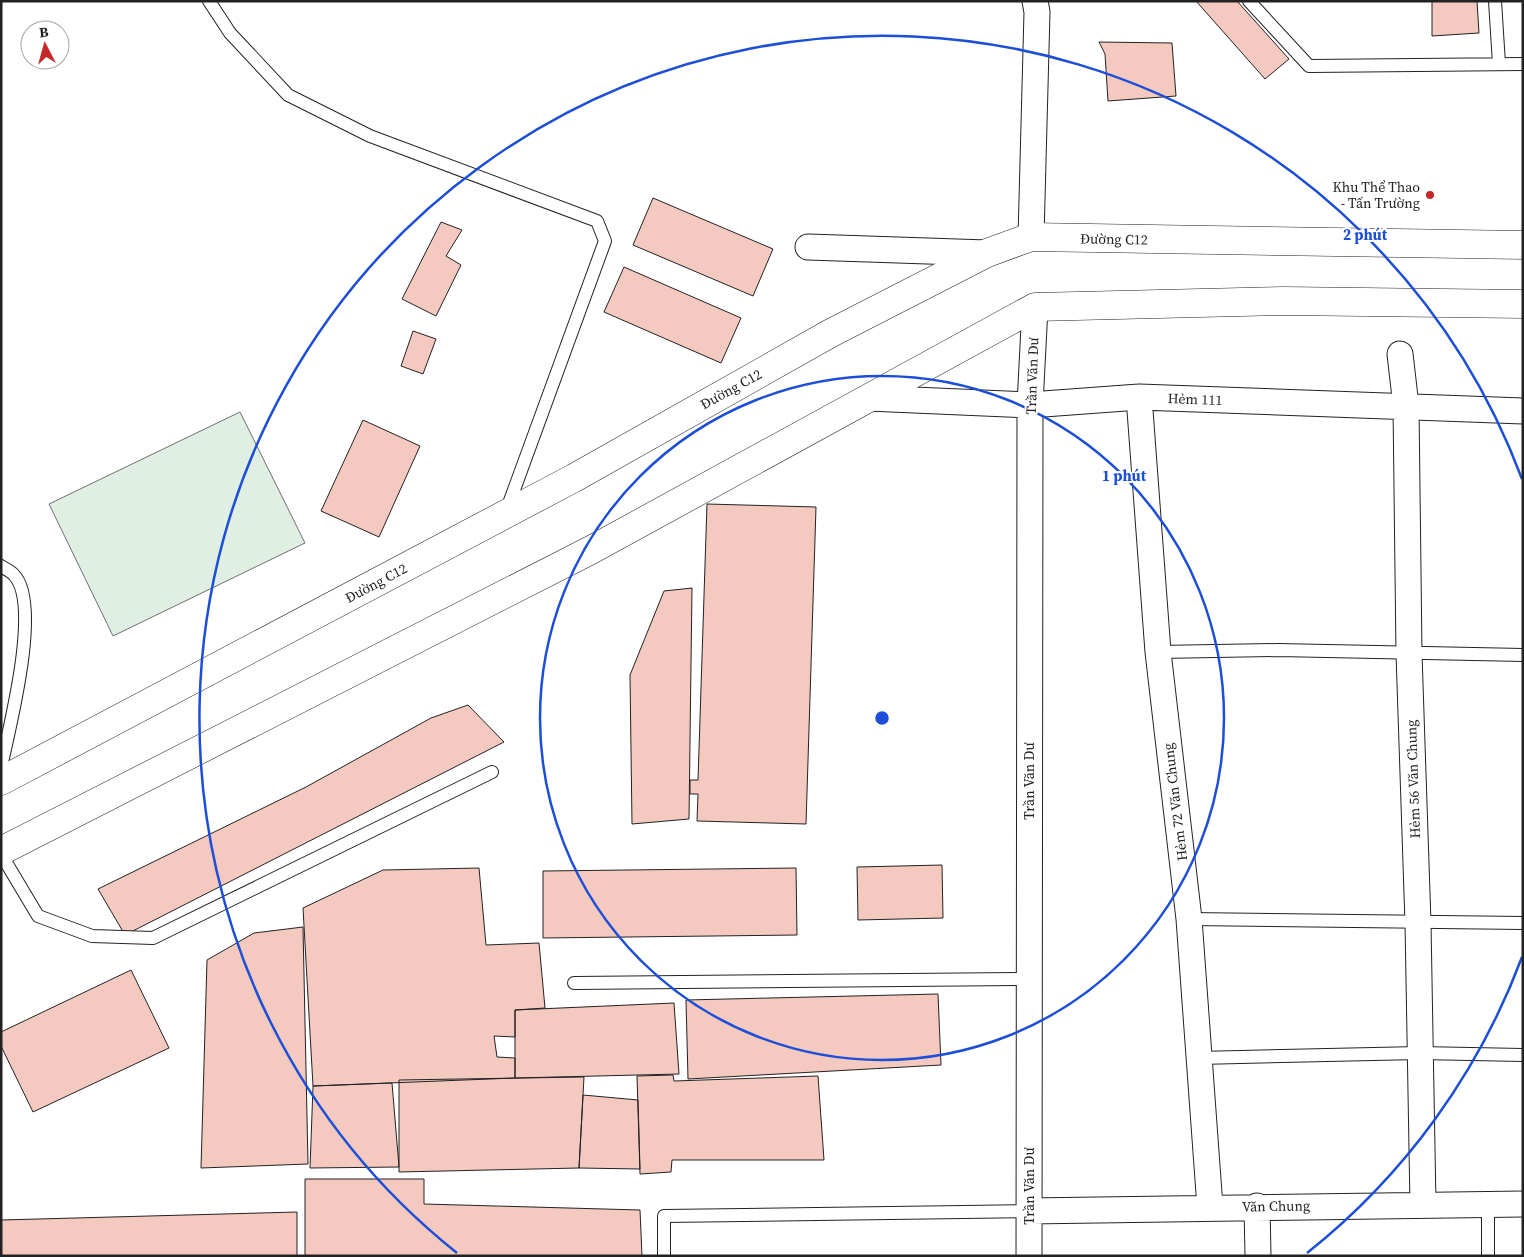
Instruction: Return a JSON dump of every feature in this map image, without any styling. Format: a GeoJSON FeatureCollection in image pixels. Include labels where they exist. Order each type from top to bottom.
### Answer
{"type":"FeatureCollection","features":[{"type":"Feature","properties":{"kind":"main road","name":"Đường C12"},"geometry":{"type":"LineString","coordinates":[[1,781],[505,515],[831,333],[986,253],[1031,237],[1523,245]]}},
{"type":"Feature","properties":{"kind":"main road"},"geometry":{"type":"LineString","coordinates":[[1,852],[590,550],[1034,307],[1284,301],[1523,304]]}},
{"type":"Feature","properties":{"kind":"street"},"geometry":{"type":"LineString","coordinates":[[1031,237],[1037,12],[1035,1]]}},
{"type":"Feature","properties":{"kind":"street"},"geometry":{"type":"LineString","coordinates":[[808,247],[986,253]]}},
{"type":"Feature","properties":{"kind":"street","name":"Trần Văn Dư"},"geometry":{"type":"LineString","coordinates":[[1029,1256],[1030,404],[1034,307]]}},
{"type":"Feature","properties":{"kind":"street","name":"Hẻm 56 Văn Chung"},"geometry":{"type":"LineString","coordinates":[[1400,354],[1406,406],[1409,654],[1418,923],[1423,1205]]}},
{"type":"Feature","properties":{"kind":"street","name":"Hẻm 111"},"geometry":{"type":"LineString","coordinates":[[868,398],[1030,404],[1139,397],[1523,411]]}},
{"type":"Feature","properties":{"kind":"street","name":"Hẻm 72 Văn Chung"},"geometry":{"type":"LineString","coordinates":[[1139,397],[1158,652],[1189,919],[1210,1207]]}},
{"type":"Feature","properties":{"kind":"street","name":"Văn Chung"},"geometry":{"type":"LineString","coordinates":[[1029,1210],[1523,1204]]}},
{"type":"Feature","properties":{"kind":"street"},"geometry":{"type":"LineString","coordinates":[[1257,1206],[1258,1256]]}},
{"type":"Feature","properties":{"kind":"lane"},"geometry":{"type":"LineString","coordinates":[[209,1],[230,33],[288,95],[370,136],[597,221],[606,241],[505,515]]}},
{"type":"Feature","properties":{"kind":"lane"},"geometry":{"type":"LineString","coordinates":[[1249,1],[1309,66],[1523,64]]}},
{"type":"Feature","properties":{"kind":"lane"},"geometry":{"type":"LineString","coordinates":[[1495,1],[1499,64]]}},
{"type":"Feature","properties":{"kind":"lane"},"geometry":{"type":"LineString","coordinates":[[1,566],[15,575],[23,593],[25,618],[23,656],[1,767]]}},
{"type":"Feature","properties":{"kind":"lane"},"geometry":{"type":"LineString","coordinates":[[1158,652],[1278,650],[1523,655]]}},
{"type":"Feature","properties":{"kind":"lane"},"geometry":{"type":"LineString","coordinates":[[1,852],[38,916],[92,936],[153,938],[492,772]]}},
{"type":"Feature","properties":{"kind":"lane"},"geometry":{"type":"LineString","coordinates":[[1189,919],[1523,923]]}},
{"type":"Feature","properties":{"kind":"lane"},"geometry":{"type":"LineString","coordinates":[[574,983],[1028,979]]}},
{"type":"Feature","properties":{"kind":"lane"},"geometry":{"type":"LineString","coordinates":[[1198,1058],[1419,1053],[1523,1055]]}},
{"type":"Feature","properties":{"kind":"lane"},"geometry":{"type":"LineString","coordinates":[[1488,1204],[1488,1256]]}},
{"type":"Feature","properties":{"kind":"lane"},"geometry":{"type":"LineString","coordinates":[[664,1256],[664,1216],[1029,1210]]}},
{"type":"Feature","properties":{"kind":"green space"},"geometry":{"type":"Polygon","coordinates":[[[240,412],[305,543],[113,636],[49,504],[240,412]]]}},
{"type":"Feature","properties":{"kind":"building"},"geometry":{"type":"Polygon","coordinates":[[[1196,1],[1237,1],[1289,59],[1265,79],[1196,1]]]}},
{"type":"Feature","properties":{"kind":"building"},"geometry":{"type":"Polygon","coordinates":[[[1432,1],[1477,1],[1479,33],[1432,36],[1432,1]]]}},
{"type":"Feature","properties":{"kind":"building"},"geometry":{"type":"Polygon","coordinates":[[[1099,42],[1172,43],[1176,96],[1108,101],[1105,54],[1099,42]]]}},
{"type":"Feature","properties":{"kind":"building"},"geometry":{"type":"Polygon","coordinates":[[[653,198],[773,249],[753,296],[633,245],[653,198]]]}},
{"type":"Feature","properties":{"kind":"building"},"geometry":{"type":"Polygon","coordinates":[[[441,222],[462,230],[446,256],[461,265],[436,316],[402,299],[441,222]]]}},
{"type":"Feature","properties":{"kind":"building"},"geometry":{"type":"Polygon","coordinates":[[[624,267],[741,318],[721,363],[604,312],[624,267]]]}},
{"type":"Feature","properties":{"kind":"building"},"geometry":{"type":"Polygon","coordinates":[[[413,331],[436,339],[423,374],[401,366],[413,331]]]}},
{"type":"Feature","properties":{"kind":"building"},"geometry":{"type":"Polygon","coordinates":[[[363,420],[420,446],[379,537],[321,511],[363,420]]]}},
{"type":"Feature","properties":{"kind":"building"},"geometry":{"type":"Polygon","coordinates":[[[707,504],[816,507],[806,824],[697,821],[698,794],[690,794],[690,780],[698,780],[707,504]]]}},
{"type":"Feature","properties":{"kind":"building"},"geometry":{"type":"Polygon","coordinates":[[[692,588],[689,819],[632,824],[630,675],[664,591],[692,588]]]}},
{"type":"Feature","properties":{"kind":"building"},"geometry":{"type":"Polygon","coordinates":[[[468,705],[504,742],[125,935],[98,889],[306,787],[431,718],[468,705]]]}},
{"type":"Feature","properties":{"kind":"building"},"geometry":{"type":"Polygon","coordinates":[[[942,865],[943,918],[858,920],[857,867],[942,865]]]}},
{"type":"Feature","properties":{"kind":"building"},"geometry":{"type":"Polygon","coordinates":[[[479,868],[486,945],[539,943],[545,1008],[515,1010],[515,1037],[494,1036],[497,1057],[515,1058],[515,1078],[313,1086],[303,908],[383,870],[479,868]]]}},
{"type":"Feature","properties":{"kind":"building"},"geometry":{"type":"Polygon","coordinates":[[[796,868],[797,935],[543,938],[543,871],[796,868]]]}},
{"type":"Feature","properties":{"kind":"building"},"geometry":{"type":"Polygon","coordinates":[[[303,927],[308,1164],[201,1168],[207,960],[254,933],[303,927]]]}},
{"type":"Feature","properties":{"kind":"building"},"geometry":{"type":"Polygon","coordinates":[[[131,970],[169,1048],[33,1112],[1,1046],[1,1032],[131,970]]]}},
{"type":"Feature","properties":{"kind":"building"},"geometry":{"type":"Polygon","coordinates":[[[938,994],[941,1065],[688,1079],[686,1000],[938,994]]]}},
{"type":"Feature","properties":{"kind":"building"},"geometry":{"type":"Polygon","coordinates":[[[674,1003],[679,1074],[515,1078],[515,1010],[674,1003]]]}},
{"type":"Feature","properties":{"kind":"building"},"geometry":{"type":"Polygon","coordinates":[[[673,1075],[674,1081],[818,1076],[824,1160],[672,1160],[671,1172],[640,1174],[637,1076],[673,1075]]]}},
{"type":"Feature","properties":{"kind":"building"},"geometry":{"type":"Polygon","coordinates":[[[584,1077],[579,1168],[399,1172],[399,1080],[584,1077]]]}},
{"type":"Feature","properties":{"kind":"building"},"geometry":{"type":"Polygon","coordinates":[[[392,1083],[399,1167],[310,1168],[313,1086],[392,1083]]]}},
{"type":"Feature","properties":{"kind":"building"},"geometry":{"type":"Polygon","coordinates":[[[583,1095],[638,1100],[640,1169],[579,1168],[583,1095]]]}},
{"type":"Feature","properties":{"kind":"building"},"geometry":{"type":"Polygon","coordinates":[[[305,1179],[424,1179],[424,1204],[640,1210],[642,1256],[305,1256],[305,1179]]]}},
{"type":"Feature","properties":{"kind":"building"},"geometry":{"type":"Polygon","coordinates":[[[297,1212],[297,1256],[1,1256],[1,1220],[297,1212]]]}},
{"type":"Feature","properties":{"kind":"place","name":"Khu Thể Thao - Tấn Trường"},"geometry":{"type":"Point","coordinates":[1430,195]}}]}
